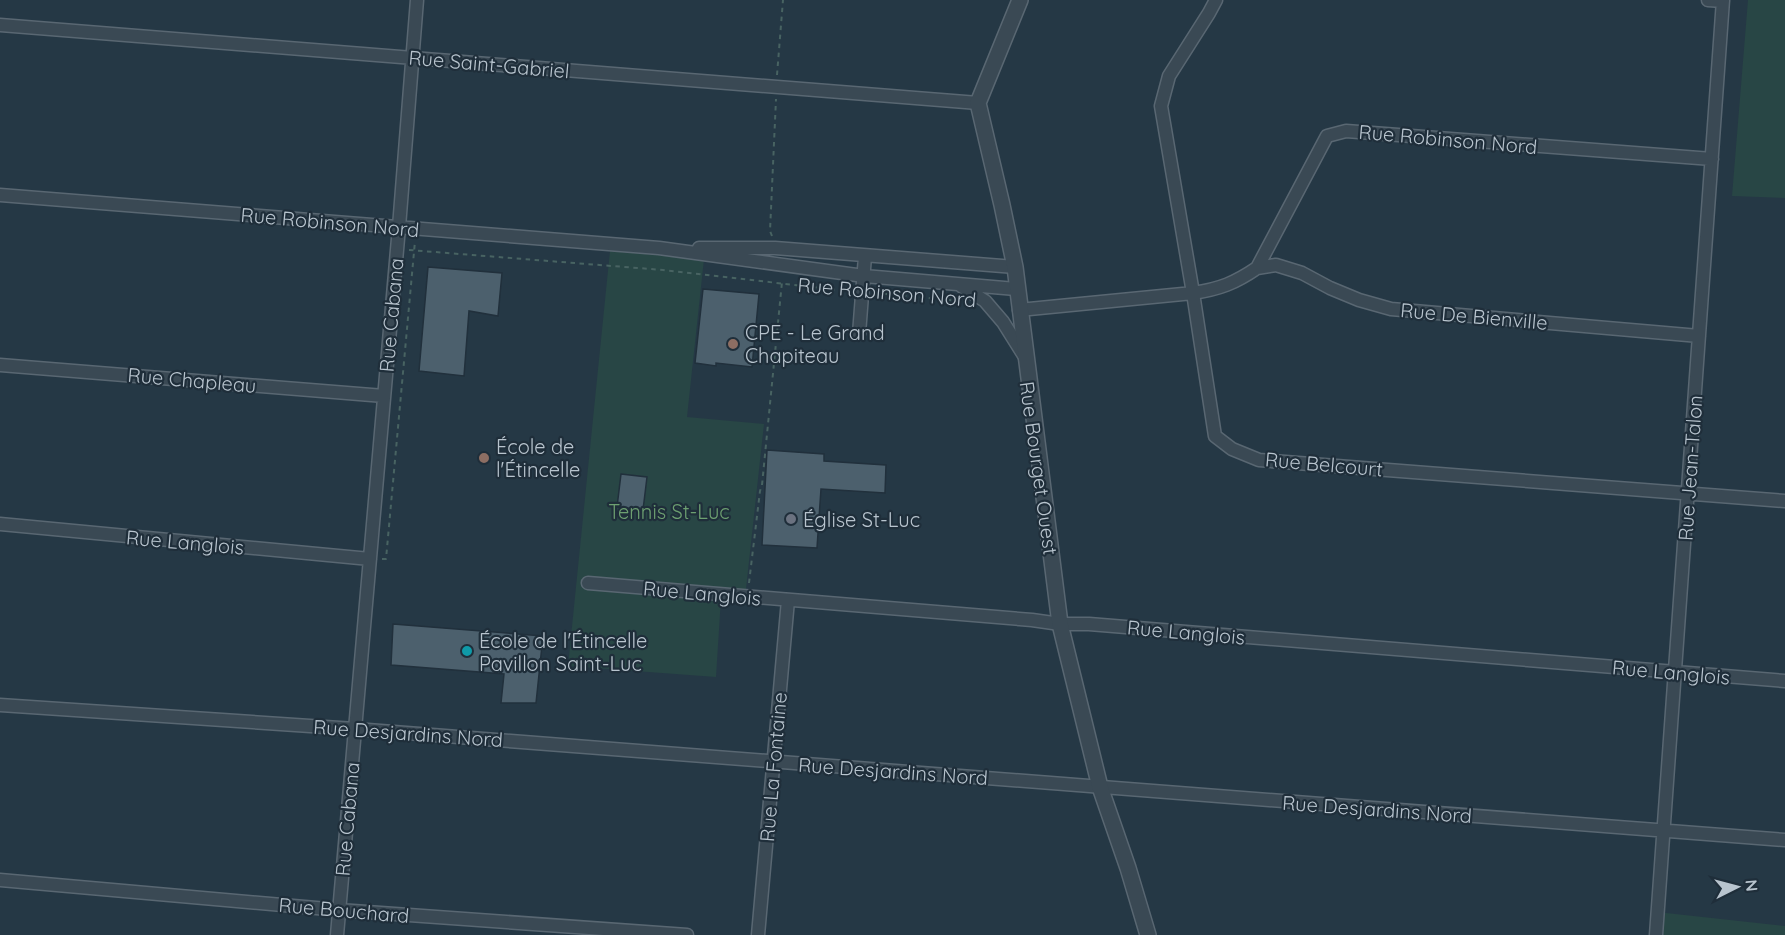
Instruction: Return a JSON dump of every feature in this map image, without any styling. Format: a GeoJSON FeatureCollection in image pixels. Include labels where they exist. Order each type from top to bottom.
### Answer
{"type":"FeatureCollection","features":[{"type":"Feature","properties":{"kind":"street","name":"Rue Cabana"},"geometry":{"type":"LineString","coordinates":[[337,935],[417,0]]}},
{"type":"Feature","properties":{"kind":"street"},"geometry":{"type":"LineString","coordinates":[[978,103],[1020,0]]}},
{"type":"Feature","properties":{"kind":"street","name":"Rue Belcourt"},"geometry":{"type":"LineString","coordinates":[[1216,0],[1169,76],[1161,106],[1215,436],[1232,448],[1259,460],[1785,501]]}},
{"type":"Feature","properties":{"kind":"street"},"geometry":{"type":"LineString","coordinates":[[1708,0],[1723,1]]}},
{"type":"Feature","properties":{"kind":"street","name":"Rue Jean-Talon"},"geometry":{"type":"LineString","coordinates":[[1656,935],[1723,1]]}},
{"type":"Feature","properties":{"kind":"street","name":"Rue Saint-Gabriel"},"geometry":{"type":"LineString","coordinates":[[0,25],[978,103]]}},
{"type":"Feature","properties":{"kind":"street","name":"Rue Bourget Ouest"},"geometry":{"type":"LineString","coordinates":[[978,103],[1015,267],[1060,624],[1100,787],[1149,935]]}},
{"type":"Feature","properties":{"kind":"street","name":"Rue Robinson Nord"},"geometry":{"type":"LineString","coordinates":[[1257,268],[1327,136],[1346,131],[1712,159]]}},
{"type":"Feature","properties":{"kind":"street","name":"Rue Robinson Nord"},"geometry":{"type":"LineString","coordinates":[[0,195],[659,248],[864,276],[1016,289]]}},
{"type":"Feature","properties":{"kind":"street","name":"Rue Robinson Nord"},"geometry":{"type":"LineString","coordinates":[[659,248],[775,248],[1015,267]]}},
{"type":"Feature","properties":{"kind":"street"},"geometry":{"type":"LineString","coordinates":[[860,334],[865,256]]}},
{"type":"Feature","properties":{"kind":"street","name":"Rue De Bienville"},"geometry":{"type":"LineString","coordinates":[[1257,268],[1276,265],[1302,273],[1359,300],[1391,309],[1699,336]]}},
{"type":"Feature","properties":{"kind":"street"},"geometry":{"type":"LineString","coordinates":[[1019,310],[1193,293],[1220,288],[1257,268]]}},
{"type":"Feature","properties":{"kind":"street"},"geometry":{"type":"LineString","coordinates":[[957,284],[985,302],[1004,321],[1025,357]]}},
{"type":"Feature","properties":{"kind":"street","name":"Rue Chapleau"},"geometry":{"type":"LineString","coordinates":[[0,365],[384,396]]}},
{"type":"Feature","properties":{"kind":"street","name":"Rue Langlois"},"geometry":{"type":"LineString","coordinates":[[0,524],[370,559]]}},
{"type":"Feature","properties":{"kind":"street","name":"Rue Langlois"},"geometry":{"type":"LineString","coordinates":[[588,584],[1785,681]]}},
{"type":"Feature","properties":{"kind":"street","name":"Rue La Fontaine"},"geometry":{"type":"LineString","coordinates":[[758,935],[788,600]]}},
{"type":"Feature","properties":{"kind":"street","name":"Rue Desjardins Nord"},"geometry":{"type":"LineString","coordinates":[[0,705],[355,729],[1785,840]]}},
{"type":"Feature","properties":{"kind":"street","name":"Rue Bouchard"},"geometry":{"type":"LineString","coordinates":[[0,880],[339,910],[687,935]]}},
{"type":"Feature","properties":{"kind":"path"},"geometry":{"type":"LineString","coordinates":[[775,248],[770,231],[776,87],[783,0]]}},
{"type":"Feature","properties":{"kind":"path","name":"Rue Cabana"},"geometry":{"type":"LineString","coordinates":[[370,559],[386,559],[416,229]]}},
{"type":"Feature","properties":{"kind":"path","name":"Rue Robinson Nord"},"geometry":{"type":"LineString","coordinates":[[397,249],[663,270],[862,292],[985,302]]}},
{"type":"Feature","properties":{"kind":"path"},"geometry":{"type":"LineString","coordinates":[[747,597],[762,485],[784,266]]}},
{"type":"Feature","properties":{"kind":"green space"},"geometry":{"type":"Polygon","coordinates":[[[1748,0],[1785,0],[1785,198],[1732,196],[1748,0]]]}},
{"type":"Feature","properties":{"kind":"green space","name":"Tennis St-Luc"},"geometry":{"type":"Polygon","coordinates":[[[610,251],[704,259],[687,417],[764,424],[745,598],[721,598],[716,677],[568,666],[610,251]]]}},
{"type":"Feature","properties":{"kind":"green space"},"geometry":{"type":"Polygon","coordinates":[[[1657,912],[1785,926],[1785,935],[1656,935],[1657,912]]]}},
{"type":"Feature","properties":{"kind":"building"},"geometry":{"type":"Polygon","coordinates":[[[428,267],[502,273],[498,316],[469,311],[464,376],[419,371],[428,267]]]}},
{"type":"Feature","properties":{"kind":"building"},"geometry":{"type":"Polygon","coordinates":[[[703,289],[759,294],[752,367],[695,363],[703,289]]]}},
{"type":"Feature","properties":{"kind":"building","name":"Église St-Luc"},"geometry":{"type":"Polygon","coordinates":[[[767,450],[824,454],[824,461],[886,465],[885,493],[821,489],[817,548],[762,545],[767,450]]]}},
{"type":"Feature","properties":{"kind":"building"},"geometry":{"type":"Polygon","coordinates":[[[621,474],[647,477],[643,510],[617,507],[621,474]]]}},
{"type":"Feature","properties":{"kind":"building","name":"École de l'Étincelle Pavillon Saint-Luc"},"geometry":{"type":"Polygon","coordinates":[[[393,624],[543,636],[536,703],[501,703],[504,674],[391,665],[393,624]]]}},
{"type":"Feature","properties":{"kind":"place","name":"CPE - Le Grand Chapiteau"},"geometry":{"type":"Point","coordinates":[733,344]}},
{"type":"Feature","properties":{"kind":"place","name":"École de l'Étincelle"},"geometry":{"type":"Point","coordinates":[484,458]}},
{"type":"Feature","properties":{"kind":"place","name":"Église St-Luc"},"geometry":{"type":"Point","coordinates":[791,519]}},
{"type":"Feature","properties":{"kind":"place","name":"École de l'Étincelle Pavillon Saint-Luc"},"geometry":{"type":"Point","coordinates":[467,651]}}]}
